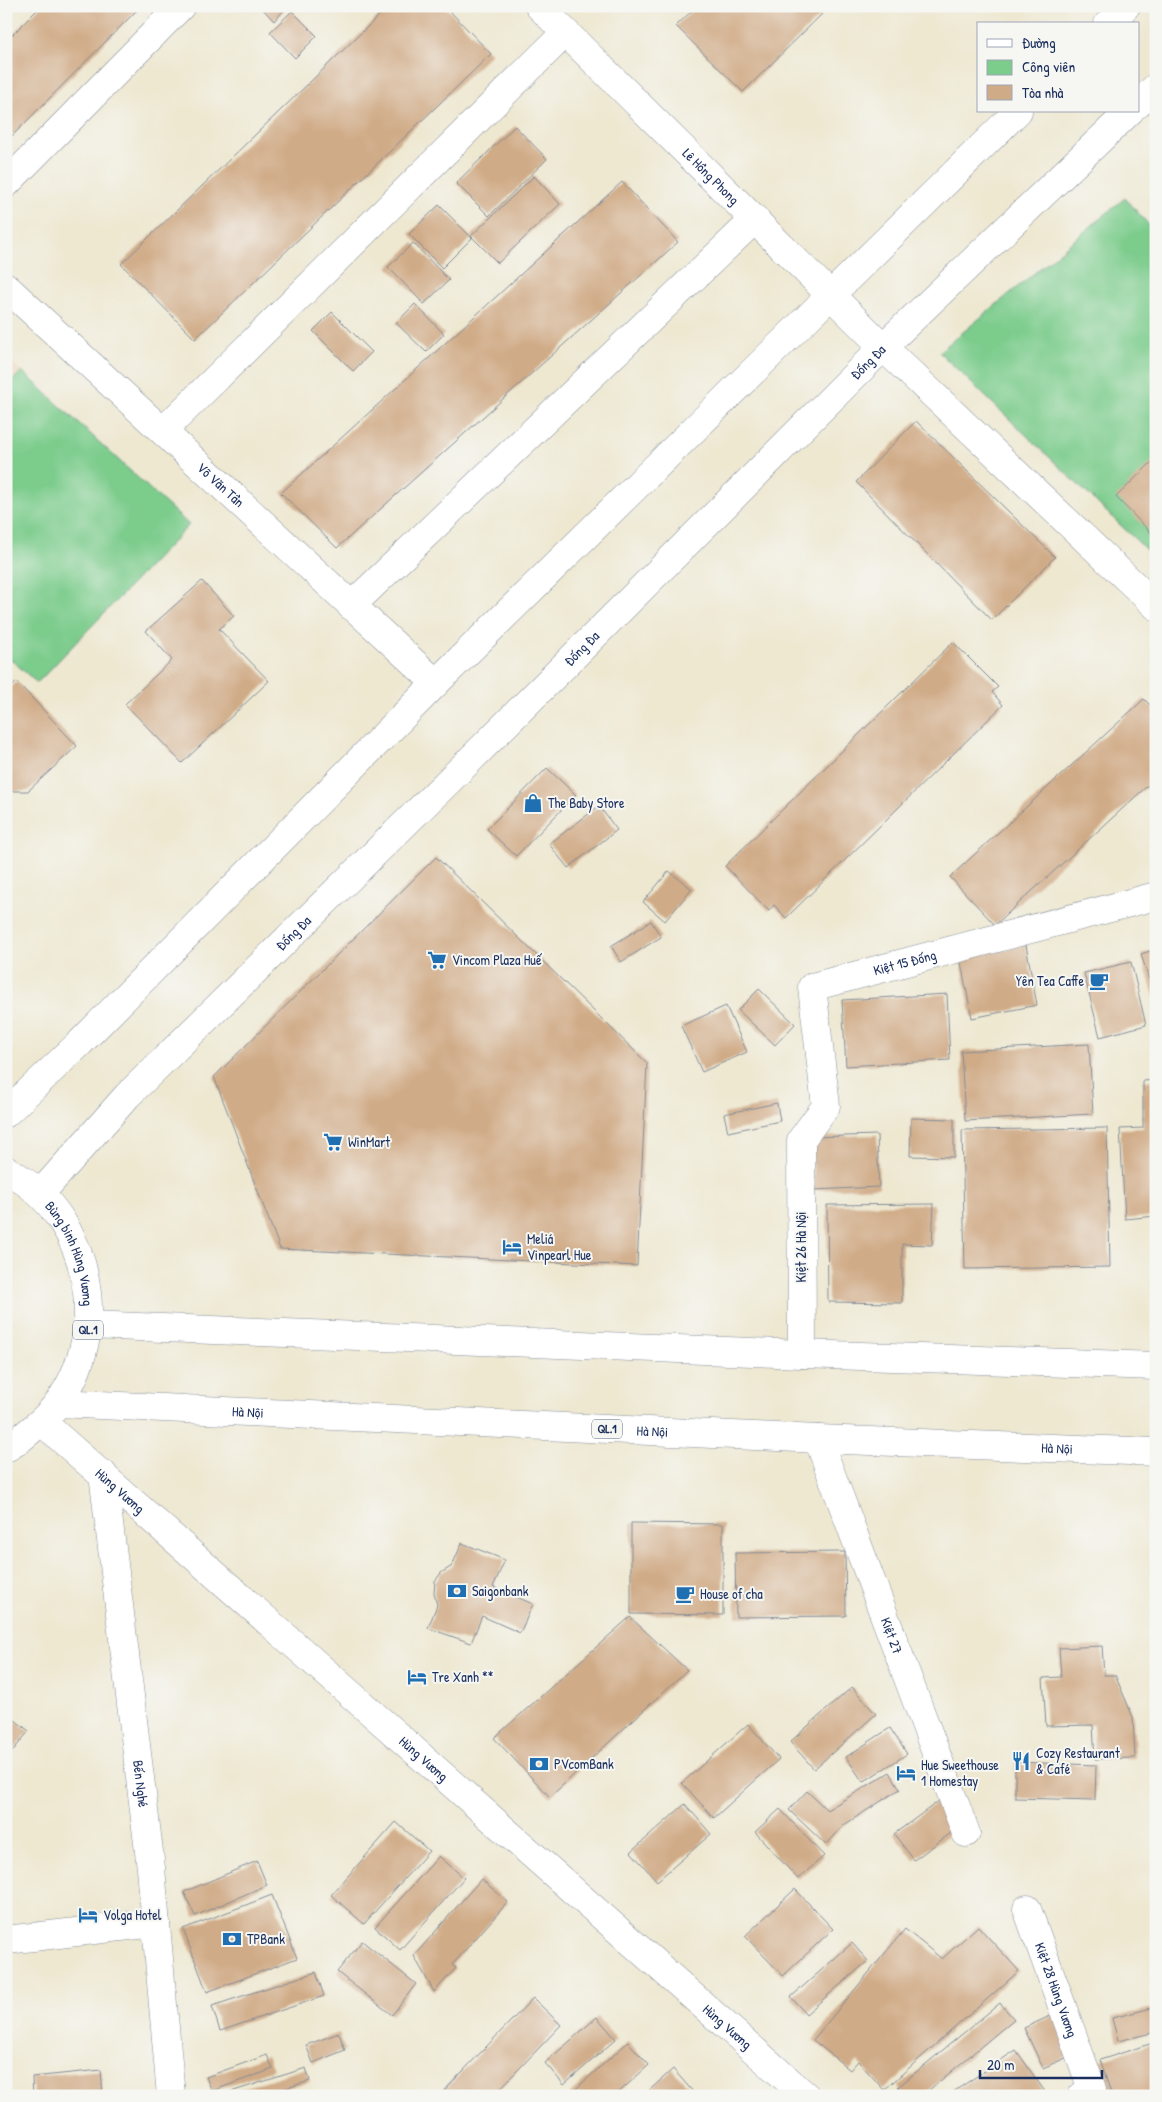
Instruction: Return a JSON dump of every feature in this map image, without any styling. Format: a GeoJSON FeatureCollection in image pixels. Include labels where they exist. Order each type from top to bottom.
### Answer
{"type":"FeatureCollection","features":[{"type":"Feature","properties":{"kind":"street"},"geometry":{"type":"LineString","coordinates":[[6,184],[181,6]]}},
{"type":"Feature","properties":{"kind":"street","name":"Lê Hồng Phong"},"geometry":{"type":"LineString","coordinates":[[539,6],[755,218],[883,347],[1156,606]]}},
{"type":"Feature","properties":{"kind":"street"},"geometry":{"type":"LineString","coordinates":[[1110,22],[1126,6]]}},
{"type":"Feature","properties":{"kind":"street"},"geometry":{"type":"LineString","coordinates":[[163,431],[565,33]]}},
{"type":"Feature","properties":{"kind":"street"},"geometry":{"type":"LineString","coordinates":[[1140,102],[1156,87]]}},
{"type":"Feature","properties":{"kind":"street"},"geometry":{"type":"LineString","coordinates":[[6,1113],[80,1043],[436,683],[1017,112]]}},
{"type":"Feature","properties":{"kind":"street","name":"Đống Đa"},"geometry":{"type":"LineString","coordinates":[[40,1194],[127,1096],[469,761],[883,347],[1129,112]]}},
{"type":"Feature","properties":{"kind":"street"},"geometry":{"type":"LineString","coordinates":[[351,606],[755,218]]}},
{"type":"Feature","properties":{"kind":"street","name":"Võ Văn Tần"},"geometry":{"type":"LineString","coordinates":[[6,287],[436,683]]}},
{"type":"Feature","properties":{"kind":"street","name":"Kiệt 15 Đống"},"geometry":{"type":"LineString","coordinates":[[801,1140],[826,1106],[812,988],[1156,896]]}},
{"type":"Feature","properties":{"kind":"street","name":"Kiệt 26 Hà Nội"},"geometry":{"type":"LineString","coordinates":[[801,1140],[802,1354]]}},
{"type":"Feature","properties":{"kind":"street","name":"Bùng binh Hùng Vương"},"geometry":{"type":"LineString","coordinates":[[6,1170],[18,1176],[40,1194],[69,1232],[86,1277],[89,1325],[83,1352],[73,1379],[50,1412],[6,1448]]}},
{"type":"Feature","properties":{"kind":"street","name":"QL.1"},"geometry":{"type":"LineString","coordinates":[[89,1325],[802,1354],[1156,1366]]}},
{"type":"Feature","properties":{"kind":"street","name":"Hà Nội"},"geometry":{"type":"LineString","coordinates":[[50,1412],[1156,1452]]}},
{"type":"Feature","properties":{"kind":"street","name":"Hùng Vương"},"geometry":{"type":"LineString","coordinates":[[50,1412],[103,1474],[806,2096]]}},
{"type":"Feature","properties":{"kind":"street","name":"Kiệt 27"},"geometry":{"type":"LineString","coordinates":[[818,1439],[966,1833]]}},
{"type":"Feature","properties":{"kind":"street","name":"Bến Nghé"},"geometry":{"type":"LineString","coordinates":[[103,1474],[156,1923],[171,2096]]}},
{"type":"Feature","properties":{"kind":"street","name":"Kiệt 28 Hùng Vương"},"geometry":{"type":"LineString","coordinates":[[1027,1909],[1092,2088],[1082,2096]]}},
{"type":"Feature","properties":{"kind":"street"},"geometry":{"type":"LineString","coordinates":[[6,1940],[156,1923]]}},
{"type":"Feature","properties":{"kind":"shaded area"},"geometry":{"type":"Polygon","coordinates":[[[6,357],[22,371],[6,387],[6,357]]]}},
{"type":"Feature","properties":{"kind":"green space"},"geometry":{"type":"Polygon","coordinates":[[[1125,198],[1156,233],[1156,559],[939,352],[1125,198]]]}},
{"type":"Feature","properties":{"kind":"green space"},"geometry":{"type":"Polygon","coordinates":[[[22,371],[189,525],[37,683],[6,655],[6,387],[22,371]]]}},
{"type":"Feature","properties":{"kind":"building"},"geometry":{"type":"Polygon","coordinates":[[[41,6],[141,6],[12,136],[6,130],[6,41],[41,6]]]}},
{"type":"Feature","properties":{"kind":"building"},"geometry":{"type":"Polygon","coordinates":[[[262,6],[288,6],[274,21],[262,6]]]}},
{"type":"Feature","properties":{"kind":"building"},"geometry":{"type":"Polygon","coordinates":[[[389,6],[445,6],[491,54],[195,339],[121,264],[389,6]]]}},
{"type":"Feature","properties":{"kind":"building"},"geometry":{"type":"Polygon","coordinates":[[[697,6],[830,6],[743,92],[676,26],[697,6]]]}},
{"type":"Feature","properties":{"kind":"building"},"geometry":{"type":"Polygon","coordinates":[[[292,11],[317,36],[295,58],[270,32],[292,11]]]}},
{"type":"Feature","properties":{"kind":"building"},"geometry":{"type":"Polygon","coordinates":[[[515,126],[547,159],[489,216],[456,183],[515,126]]]}},
{"type":"Feature","properties":{"kind":"building"},"geometry":{"type":"Polygon","coordinates":[[[534,176],[560,204],[498,263],[471,236],[534,176]]]}},
{"type":"Feature","properties":{"kind":"building"},"geometry":{"type":"Polygon","coordinates":[[[622,182],[678,242],[337,548],[281,493],[622,182]]]}},
{"type":"Feature","properties":{"kind":"building"},"geometry":{"type":"Polygon","coordinates":[[[439,205],[472,238],[442,268],[409,234],[439,205]]]}},
{"type":"Feature","properties":{"kind":"building"},"geometry":{"type":"Polygon","coordinates":[[[413,243],[449,280],[424,304],[388,267],[413,243]]]}},
{"type":"Feature","properties":{"kind":"building"},"geometry":{"type":"Polygon","coordinates":[[[415,304],[444,334],[426,352],[396,323],[415,304]]]}},
{"type":"Feature","properties":{"kind":"building"},"geometry":{"type":"Polygon","coordinates":[[[332,312],[372,352],[353,371],[313,331],[332,312]]]}},
{"type":"Feature","properties":{"kind":"building"},"geometry":{"type":"Polygon","coordinates":[[[916,421],[1055,557],[992,620],[856,482],[916,421]]]}},
{"type":"Feature","properties":{"kind":"building"},"geometry":{"type":"Polygon","coordinates":[[[1156,458],[1156,538],[1116,497],[1156,458]]]}},
{"type":"Feature","properties":{"kind":"building"},"geometry":{"type":"Polygon","coordinates":[[[202,581],[234,616],[219,629],[269,681],[182,763],[125,704],[172,660],[146,631],[202,581]]]}},
{"type":"Feature","properties":{"kind":"building"},"geometry":{"type":"Polygon","coordinates":[[[953,642],[998,687],[992,692],[1003,705],[786,918],[774,905],[769,911],[725,866],[953,642]]]}},
{"type":"Feature","properties":{"kind":"building"},"geometry":{"type":"Polygon","coordinates":[[[17,682],[77,746],[28,791],[6,791],[6,692],[17,682]]]}},
{"type":"Feature","properties":{"kind":"building"},"geometry":{"type":"Polygon","coordinates":[[[1144,699],[1156,711],[1156,778],[995,925],[950,877],[1144,699]]]}},
{"type":"Feature","properties":{"kind":"building"},"geometry":{"type":"Polygon","coordinates":[[[547,768],[576,795],[516,856],[487,829],[547,768]]]}},
{"type":"Feature","properties":{"kind":"building"},"geometry":{"type":"Polygon","coordinates":[[[599,806],[617,830],[568,868],[549,844],[599,806]]]}},
{"type":"Feature","properties":{"kind":"building","name":"Vincom Plaza Huế"},"geometry":{"type":"Polygon","coordinates":[[[436,857],[647,1063],[637,1266],[280,1249],[214,1077],[436,857]]]}},
{"type":"Feature","properties":{"kind":"building"},"geometry":{"type":"Polygon","coordinates":[[[669,871],[692,889],[665,921],[643,902],[669,871]]]}},
{"type":"Feature","properties":{"kind":"building"},"geometry":{"type":"Polygon","coordinates":[[[651,921],[661,937],[621,962],[611,946],[651,921]]]}},
{"type":"Feature","properties":{"kind":"building"},"geometry":{"type":"Polygon","coordinates":[[[1026,945],[1037,1005],[972,1018],[960,958],[1026,945]]]}},
{"type":"Feature","properties":{"kind":"building"},"geometry":{"type":"Polygon","coordinates":[[[1156,949],[1156,999],[1155,999],[1141,954],[1156,949]]]}},
{"type":"Feature","properties":{"kind":"building"},"geometry":{"type":"Polygon","coordinates":[[[1131,962],[1146,1025],[1100,1037],[1084,973],[1131,962]]]}},
{"type":"Feature","properties":{"kind":"building"},"geometry":{"type":"Polygon","coordinates":[[[759,989],[795,1024],[775,1045],[738,1010],[759,989]]]}},
{"type":"Feature","properties":{"kind":"building"},"geometry":{"type":"Polygon","coordinates":[[[947,994],[950,1060],[846,1066],[842,1000],[947,994]]]}},
{"type":"Feature","properties":{"kind":"building"},"geometry":{"type":"Polygon","coordinates":[[[726,1006],[747,1052],[702,1072],[681,1026],[726,1006]]]}},
{"type":"Feature","properties":{"kind":"building"},"geometry":{"type":"Polygon","coordinates":[[[1089,1044],[1093,1114],[965,1121],[961,1051],[1089,1044]]]}},
{"type":"Feature","properties":{"kind":"building"},"geometry":{"type":"Polygon","coordinates":[[[1156,1080],[1156,1216],[1125,1219],[1120,1129],[1143,1128],[1143,1081],[1156,1080]]]}},
{"type":"Feature","properties":{"kind":"building"},"geometry":{"type":"Polygon","coordinates":[[[777,1103],[780,1121],[728,1132],[724,1114],[777,1103]]]}},
{"type":"Feature","properties":{"kind":"building"},"geometry":{"type":"Polygon","coordinates":[[[911,1118],[954,1119],[954,1157],[910,1156],[911,1118]]]}},
{"type":"Feature","properties":{"kind":"building"},"geometry":{"type":"Polygon","coordinates":[[[1107,1128],[1110,1267],[965,1269],[962,1130],[1107,1128]]]}},
{"type":"Feature","properties":{"kind":"building"},"geometry":{"type":"Polygon","coordinates":[[[877,1135],[879,1187],[814,1190],[812,1137],[877,1135]]]}},
{"type":"Feature","properties":{"kind":"building"},"geometry":{"type":"Polygon","coordinates":[[[934,1204],[932,1245],[902,1244],[902,1303],[828,1302],[827,1205],[934,1204]]]}},
{"type":"Feature","properties":{"kind":"building"},"geometry":{"type":"Polygon","coordinates":[[[631,1523],[723,1524],[723,1615],[631,1614],[631,1523]]]}},
{"type":"Feature","properties":{"kind":"building"},"geometry":{"type":"Polygon","coordinates":[[[462,1543],[505,1560],[493,1587],[533,1604],[520,1633],[482,1616],[471,1643],[428,1628],[437,1605],[434,1593],[435,1581],[441,1573],[452,1566],[462,1543]]]}},
{"type":"Feature","properties":{"kind":"building"},"geometry":{"type":"Polygon","coordinates":[[[845,1552],[846,1616],[736,1617],[735,1553],[845,1552]]]}},
{"type":"Feature","properties":{"kind":"building"},"geometry":{"type":"Polygon","coordinates":[[[630,1617],[687,1670],[550,1797],[494,1738],[630,1617]]]}},
{"type":"Feature","properties":{"kind":"building"},"geometry":{"type":"Polygon","coordinates":[[[1102,1646],[1104,1675],[1115,1675],[1133,1717],[1135,1758],[1095,1759],[1093,1725],[1046,1726],[1043,1678],[1061,1677],[1059,1648],[1102,1646]]]}},
{"type":"Feature","properties":{"kind":"building"},"geometry":{"type":"Polygon","coordinates":[[[852,1687],[876,1714],[814,1769],[790,1742],[852,1687]]]}},
{"type":"Feature","properties":{"kind":"building"},"geometry":{"type":"Polygon","coordinates":[[[6,1713],[29,1731],[6,1759],[6,1713]]]}},
{"type":"Feature","properties":{"kind":"building"},"geometry":{"type":"Polygon","coordinates":[[[748,1724],[779,1759],[714,1818],[682,1783],[748,1724]]]}},
{"type":"Feature","properties":{"kind":"building"},"geometry":{"type":"Polygon","coordinates":[[[890,1728],[907,1754],[863,1782],[846,1757],[890,1728]]]}},
{"type":"Feature","properties":{"kind":"building"},"geometry":{"type":"Polygon","coordinates":[[[1015,1762],[1096,1765],[1095,1800],[1015,1798],[1015,1762]]]}},
{"type":"Feature","properties":{"kind":"building"},"geometry":{"type":"Polygon","coordinates":[[[890,1772],[900,1789],[844,1825],[826,1845],[789,1810],[807,1791],[827,1810],[890,1772]]]}},
{"type":"Feature","properties":{"kind":"building"},"geometry":{"type":"Polygon","coordinates":[[[943,1798],[962,1825],[914,1860],[894,1834],[943,1798]]]}},
{"type":"Feature","properties":{"kind":"building"},"geometry":{"type":"Polygon","coordinates":[[[685,1804],[711,1834],[657,1881],[631,1852],[685,1804]]]}},
{"type":"Feature","properties":{"kind":"building"},"geometry":{"type":"Polygon","coordinates":[[[780,1809],[824,1856],[798,1879],[755,1832],[780,1809]]]}},
{"type":"Feature","properties":{"kind":"building"},"geometry":{"type":"Polygon","coordinates":[[[396,1822],[429,1851],[364,1924],[331,1895],[396,1822]]]}},
{"type":"Feature","properties":{"kind":"building"},"geometry":{"type":"Polygon","coordinates":[[[439,1856],[464,1878],[400,1950],[375,1927],[439,1856]]]}},
{"type":"Feature","properties":{"kind":"building"},"geometry":{"type":"Polygon","coordinates":[[[257,1861],[267,1885],[195,1916],[184,1892],[257,1861]]]}},
{"type":"Feature","properties":{"kind":"building"},"geometry":{"type":"Polygon","coordinates":[[[481,1879],[508,1902],[452,1965],[456,1968],[434,1992],[414,1956],[481,1879]]]}},
{"type":"Feature","properties":{"kind":"building"},"geometry":{"type":"Polygon","coordinates":[[[795,1889],[833,1929],[783,1976],[745,1936],[795,1889]]]}},
{"type":"Feature","properties":{"kind":"building"},"geometry":{"type":"Polygon","coordinates":[[[272,1895],[297,1958],[207,1992],[183,1929],[272,1895]]]}},
{"type":"Feature","properties":{"kind":"building"},"geometry":{"type":"Polygon","coordinates":[[[978,1926],[1019,1971],[884,2090],[858,2061],[850,2070],[813,2040],[905,1929],[942,1959],[978,1926]]]}},
{"type":"Feature","properties":{"kind":"building"},"geometry":{"type":"Polygon","coordinates":[[[362,1941],[416,1984],[392,2015],[337,1972],[362,1941]]]}},
{"type":"Feature","properties":{"kind":"building"},"geometry":{"type":"Polygon","coordinates":[[[852,1943],[868,1961],[806,2014],[791,1997],[852,1943]]]}},
{"type":"Feature","properties":{"kind":"building"},"geometry":{"type":"Polygon","coordinates":[[[316,1972],[324,1996],[220,2031],[212,2006],[316,1972]]]}},
{"type":"Feature","properties":{"kind":"building"},"geometry":{"type":"Polygon","coordinates":[[[533,1998],[561,2025],[493,2096],[439,2096],[533,1998]]]}},
{"type":"Feature","properties":{"kind":"building"},"geometry":{"type":"Polygon","coordinates":[[[1000,2003],[1014,2019],[922,2096],[904,2096],[898,2087],[1000,2003]]]}},
{"type":"Feature","properties":{"kind":"building"},"geometry":{"type":"Polygon","coordinates":[[[1156,2007],[1156,2032],[1118,2041],[1112,2018],[1156,2007]]]}},
{"type":"Feature","properties":{"kind":"building"},"geometry":{"type":"Polygon","coordinates":[[[1061,2011],[1079,2052],[1043,2068],[1024,2028],[1061,2011]]]}},
{"type":"Feature","properties":{"kind":"building"},"geometry":{"type":"Polygon","coordinates":[[[597,2017],[616,2039],[564,2085],[545,2063],[597,2017]]]}},
{"type":"Feature","properties":{"kind":"building"},"geometry":{"type":"Polygon","coordinates":[[[339,2033],[345,2050],[313,2063],[306,2045],[339,2033]]]}},
{"type":"Feature","properties":{"kind":"building"},"geometry":{"type":"Polygon","coordinates":[[[628,2042],[649,2065],[615,2096],[568,2096],[628,2042]]]}},
{"type":"Feature","properties":{"kind":"building"},"geometry":{"type":"Polygon","coordinates":[[[1156,2042],[1156,2092],[1145,2096],[1112,2096],[1100,2060],[1156,2042]]]}},
{"type":"Feature","properties":{"kind":"building"},"geometry":{"type":"Polygon","coordinates":[[[1016,2050],[1048,2096],[947,2096],[1016,2050]]]}},
{"type":"Feature","properties":{"kind":"building"},"geometry":{"type":"Polygon","coordinates":[[[267,2055],[273,2069],[212,2091],[206,2077],[267,2055]]]}},
{"type":"Feature","properties":{"kind":"building"},"geometry":{"type":"Polygon","coordinates":[[[306,2068],[310,2081],[260,2096],[218,2096],[306,2068]]]}},
{"type":"Feature","properties":{"kind":"building"},"geometry":{"type":"Polygon","coordinates":[[[673,2069],[695,2094],[643,2096],[673,2069]]]}},
{"type":"Feature","properties":{"kind":"building"},"geometry":{"type":"Polygon","coordinates":[[[101,2070],[103,2096],[33,2096],[32,2077],[101,2070]]]}},
{"type":"Feature","properties":{"kind":"place","name":"The Baby Store"},"geometry":{"type":"Point","coordinates":[533,803]}},
{"type":"Feature","properties":{"kind":"place","name":"Vincom Plaza Huế"},"geometry":{"type":"Point","coordinates":[437,960]}},
{"type":"Feature","properties":{"kind":"place","name":"Yên Tea Caffe"},"geometry":{"type":"Point","coordinates":[1099,981]}},
{"type":"Feature","properties":{"kind":"place","name":"WinMart"},"geometry":{"type":"Point","coordinates":[333,1142]}},
{"type":"Feature","properties":{"kind":"place","name":"Meliá Vinpearl Hue"},"geometry":{"type":"Point","coordinates":[512,1247]}},
{"type":"Feature","properties":{"kind":"place","name":"Saigonbank"},"geometry":{"type":"Point","coordinates":[457,1591]}},
{"type":"Feature","properties":{"kind":"place","name":"House of cha"},"geometry":{"type":"Point","coordinates":[685,1594]}},
{"type":"Feature","properties":{"kind":"place","name":"Tre Xanh **"},"geometry":{"type":"Point","coordinates":[417,1677]}},
{"type":"Feature","properties":{"kind":"place","name":"Cozy Restaurant & Café"},"geometry":{"type":"Point","coordinates":[1021,1761]}},
{"type":"Feature","properties":{"kind":"place","name":"PVcomBank"},"geometry":{"type":"Point","coordinates":[539,1764]}},
{"type":"Feature","properties":{"kind":"place","name":"Hue Sweethouse 1 Homestay"},"geometry":{"type":"Point","coordinates":[906,1773]}},
{"type":"Feature","properties":{"kind":"place","name":"Volga Hotel"},"geometry":{"type":"Point","coordinates":[88,1915]}},
{"type":"Feature","properties":{"kind":"place","name":"TPBank"},"geometry":{"type":"Point","coordinates":[232,1939]}}]}
